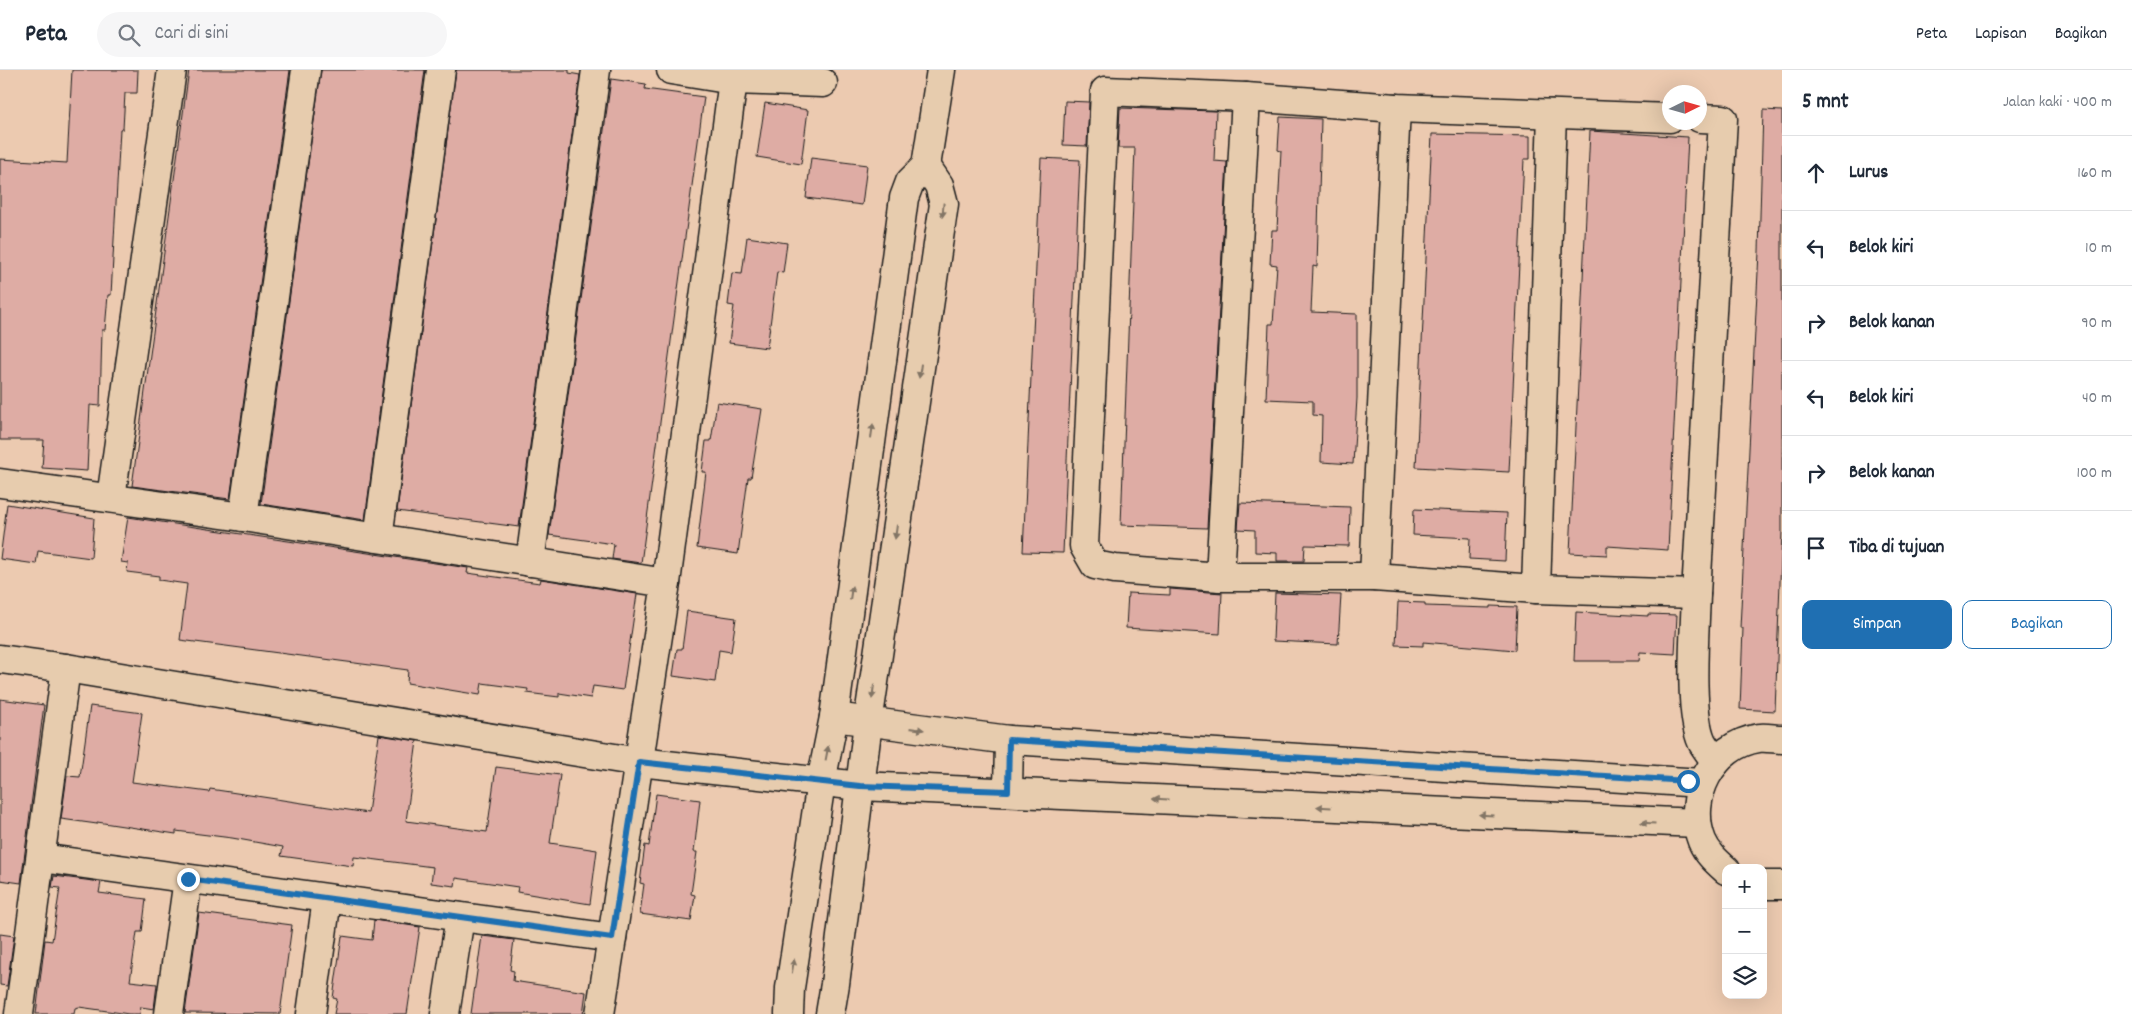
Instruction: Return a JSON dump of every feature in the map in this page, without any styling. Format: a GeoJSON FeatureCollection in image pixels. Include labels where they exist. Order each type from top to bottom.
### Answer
{"type":"FeatureCollection","features":[{"type":"Feature","properties":{"kind":"street"},"geometry":{"type":"LineString","coordinates":[[111,498],[172,70]]}},
{"type":"Feature","properties":{"kind":"street"},"geometry":{"type":"LineString","coordinates":[[243,517],[306,70]]}},
{"type":"Feature","properties":{"kind":"street"},"geometry":{"type":"LineString","coordinates":[[378,538],[441,70]]}},
{"type":"Feature","properties":{"kind":"street"},"geometry":{"type":"LineString","coordinates":[[530,562],[596,70]]}},
{"type":"Feature","properties":{"kind":"street"},"geometry":{"type":"LineString","coordinates":[[671,70],[733,80],[824,83]]}},
{"type":"Feature","properties":{"kind":"street"},"geometry":{"type":"LineString","coordinates":[[789,1014],[790,988],[821,782],[834,717],[904,198],[910,182],[926,166],[941,70]]}},
{"type":"Feature","properties":{"kind":"street"},"geometry":{"type":"LineString","coordinates":[[600,1014],[666,583],[733,80]]}},
{"type":"Feature","properties":{"kind":"street"},"geometry":{"type":"LineString","coordinates":[[1662,118],[1396,108],[1246,97],[1105,91],[1084,546],[1095,565],[1115,569],[1220,577],[1374,577],[1536,589],[1696,594]]}},
{"type":"Feature","properties":{"kind":"street"},"geometry":{"type":"LineString","coordinates":[[1220,577],[1246,97]]}},
{"type":"Feature","properties":{"kind":"street"},"geometry":{"type":"LineString","coordinates":[[1374,577],[1396,108]]}},
{"type":"Feature","properties":{"kind":"street"},"geometry":{"type":"LineString","coordinates":[[1536,589],[1552,114]]}},
{"type":"Feature","properties":{"kind":"street"},"geometry":{"type":"LineString","coordinates":[[1707,118],[1723,119],[1696,594],[1695,712],[1709,772]]}},
{"type":"Feature","properties":{"kind":"street"},"geometry":{"type":"LineString","coordinates":[[830,1014],[868,723],[944,204],[939,185],[926,166]]}},
{"type":"Feature","properties":{"kind":"street"},"geometry":{"type":"LineString","coordinates":[[0,483],[243,517],[666,583]]}},
{"type":"Feature","properties":{"kind":"street"},"geometry":{"type":"LineString","coordinates":[[0,659],[66,668],[639,762],[860,786],[1008,791],[1697,823]]}},
{"type":"Feature","properties":{"kind":"street"},"geometry":{"type":"LineString","coordinates":[[18,1014],[66,668]]}},
{"type":"Feature","properties":{"kind":"street"},"geometry":{"type":"LineString","coordinates":[[834,717],[868,723],[1009,740],[1709,772]]}},
{"type":"Feature","properties":{"kind":"street"},"geometry":{"type":"LineString","coordinates":[[1722,866],[1712,857],[1702,842],[1697,823],[1697,803],[1709,772],[1735,746],[1758,738],[1782,739]]}},
{"type":"Feature","properties":{"kind":"street"},"geometry":{"type":"LineString","coordinates":[[1008,791],[1009,740]]}},
{"type":"Feature","properties":{"kind":"street"},"geometry":{"type":"LineString","coordinates":[[41,858],[612,938]]}},
{"type":"Feature","properties":{"kind":"street"},"geometry":{"type":"LineString","coordinates":[[169,1014],[188,879]]}},
{"type":"Feature","properties":{"kind":"street"},"geometry":{"type":"LineString","coordinates":[[1767,885],[1782,884]]}},
{"type":"Feature","properties":{"kind":"street"},"geometry":{"type":"LineString","coordinates":[[311,1014],[327,899]]}},
{"type":"Feature","properties":{"kind":"street"},"geometry":{"type":"LineString","coordinates":[[445,1014],[460,917]]}},
{"type":"Feature","properties":{"kind":"building"},"geometry":{"type":"Polygon","coordinates":[[[72,70],[138,70],[137,93],[125,93],[123,129],[120,129],[111,295],[108,295],[105,330],[102,330],[100,406],[90,405],[87,471],[42,468],[44,440],[0,440],[0,159],[67,163],[72,70]]]}},
{"type":"Feature","properties":{"kind":"building"},"geometry":{"type":"Polygon","coordinates":[[[189,70],[290,70],[230,499],[132,486],[189,70]]]}},
{"type":"Feature","properties":{"kind":"building"},"geometry":{"type":"Polygon","coordinates":[[[321,70],[425,70],[365,520],[261,504],[321,70]]]}},
{"type":"Feature","properties":{"kind":"building"},"geometry":{"type":"Polygon","coordinates":[[[456,70],[569,70],[569,73],[580,75],[519,527],[397,511],[456,70]]]}},
{"type":"Feature","properties":{"kind":"building"},"geometry":{"type":"Polygon","coordinates":[[[611,79],[646,84],[645,89],[704,97],[641,563],[612,559],[614,544],[549,535],[611,79]]]}},
{"type":"Feature","properties":{"kind":"building"},"geometry":{"type":"Polygon","coordinates":[[[1065,101],[1089,102],[1087,146],[1063,145],[1065,101]]]}},
{"type":"Feature","properties":{"kind":"building"},"geometry":{"type":"Polygon","coordinates":[[[765,103],[808,110],[801,164],[757,157],[765,103]]]}},
{"type":"Feature","properties":{"kind":"building"},"geometry":{"type":"Polygon","coordinates":[[[1120,108],[1216,111],[1214,161],[1227,162],[1207,528],[1121,525],[1135,148],[1118,148],[1120,108]]]}},
{"type":"Feature","properties":{"kind":"building"},"geometry":{"type":"Polygon","coordinates":[[[1763,110],[1782,111],[1782,531],[1775,711],[1740,709],[1743,628],[1740,628],[1759,252],[1763,110]]]}},
{"type":"Feature","properties":{"kind":"building"},"geometry":{"type":"Polygon","coordinates":[[[1280,117],[1321,119],[1317,267],[1313,266],[1311,312],[1357,314],[1357,398],[1353,464],[1321,462],[1322,416],[1313,415],[1313,401],[1266,399],[1269,324],[1273,324],[1277,265],[1270,264],[1272,230],[1277,230],[1281,151],[1278,150],[1280,117]]]}},
{"type":"Feature","properties":{"kind":"building"},"geometry":{"type":"Polygon","coordinates":[[[1590,131],[1688,137],[1668,550],[1607,546],[1607,555],[1570,553],[1590,131]]]}},
{"type":"Feature","properties":{"kind":"building"},"geometry":{"type":"Polygon","coordinates":[[[1432,134],[1530,136],[1530,159],[1524,159],[1509,472],[1416,467],[1432,134]]]}},
{"type":"Feature","properties":{"kind":"building"},"geometry":{"type":"Polygon","coordinates":[[[811,158],[867,165],[862,205],[806,198],[811,158]]]}},
{"type":"Feature","properties":{"kind":"building"},"geometry":{"type":"Polygon","coordinates":[[[1041,158],[1080,160],[1063,553],[1023,552],[1041,158]]]}},
{"type":"Feature","properties":{"kind":"building"},"geometry":{"type":"Polygon","coordinates":[[[747,237],[787,243],[783,273],[777,272],[767,348],[729,343],[734,306],[728,305],[732,273],[742,274],[747,237]]]}},
{"type":"Feature","properties":{"kind":"building"},"geometry":{"type":"Polygon","coordinates":[[[717,402],[762,409],[751,478],[748,478],[738,554],[697,548],[706,472],[702,472],[706,441],[711,441],[717,402]]]}},
{"type":"Feature","properties":{"kind":"building"},"geometry":{"type":"Polygon","coordinates":[[[1240,503],[1350,507],[1349,546],[1305,545],[1304,561],[1277,561],[1277,553],[1255,552],[1255,530],[1238,529],[1240,503]]]}},
{"type":"Feature","properties":{"kind":"building"},"geometry":{"type":"Polygon","coordinates":[[[7,504],[94,518],[91,558],[38,551],[36,564],[0,559],[7,504]]]}},
{"type":"Feature","properties":{"kind":"building"},"geometry":{"type":"Polygon","coordinates":[[[1414,509],[1507,513],[1505,561],[1469,559],[1470,538],[1413,535],[1414,509]]]}},
{"type":"Feature","properties":{"kind":"building"},"geometry":{"type":"Polygon","coordinates":[[[128,517],[468,568],[467,573],[540,583],[541,579],[637,594],[623,690],[593,686],[591,698],[559,693],[559,697],[527,693],[528,689],[482,683],[480,695],[407,683],[408,670],[180,640],[187,584],[159,580],[159,576],[127,572],[128,563],[121,562],[128,517]]]}},
{"type":"Feature","properties":{"kind":"building"},"geometry":{"type":"Polygon","coordinates":[[[1170,589],[1222,593],[1220,634],[1126,628],[1128,593],[1170,595],[1170,589]]]}},
{"type":"Feature","properties":{"kind":"building"},"geometry":{"type":"Polygon","coordinates":[[[1275,593],[1341,595],[1338,644],[1273,641],[1275,593]]]}},
{"type":"Feature","properties":{"kind":"building"},"geometry":{"type":"Polygon","coordinates":[[[1398,602],[1425,603],[1425,606],[1517,607],[1515,650],[1423,642],[1423,646],[1396,645],[1398,602]]]}},
{"type":"Feature","properties":{"kind":"building"},"geometry":{"type":"Polygon","coordinates":[[[687,611],[736,618],[731,652],[719,650],[715,682],[673,676],[677,649],[682,649],[687,611]]]}},
{"type":"Feature","properties":{"kind":"building"},"geometry":{"type":"Polygon","coordinates":[[[1576,612],[1648,616],[1648,614],[1677,615],[1675,654],[1640,652],[1639,661],[1574,661],[1576,612]]]}},
{"type":"Feature","properties":{"kind":"building"},"geometry":{"type":"Polygon","coordinates":[[[0,699],[44,705],[21,883],[0,880],[0,699]]]}},
{"type":"Feature","properties":{"kind":"building"},"geometry":{"type":"Polygon","coordinates":[[[90,706],[142,713],[132,782],[209,792],[210,789],[368,813],[379,735],[417,741],[406,821],[487,832],[496,767],[560,775],[550,843],[597,850],[590,904],[517,892],[518,887],[456,878],[455,886],[431,883],[433,867],[354,857],[353,866],[281,856],[283,847],[232,838],[176,831],[176,834],[97,822],[97,824],[61,819],[67,776],[80,777],[90,706]]]}},
{"type":"Feature","properties":{"kind":"building"},"geometry":{"type":"Polygon","coordinates":[[[656,794],[700,800],[694,852],[697,852],[691,894],[695,895],[691,921],[640,914],[644,884],[640,883],[645,845],[649,846],[656,794]]]}},
{"type":"Feature","properties":{"kind":"building"},"geometry":{"type":"Polygon","coordinates":[[[54,876],[101,882],[99,893],[146,899],[142,932],[137,932],[130,981],[157,984],[154,1009],[141,1007],[140,1014],[129,1014],[79,1007],[75,1008],[74,1014],[36,1014],[45,940],[52,941],[60,888],[52,887],[54,876]]]}},
{"type":"Feature","properties":{"kind":"building"},"geometry":{"type":"Polygon","coordinates":[[[199,913],[292,925],[280,1014],[185,1013],[199,913]]]}},
{"type":"Feature","properties":{"kind":"building"},"geometry":{"type":"Polygon","coordinates":[[[374,920],[420,927],[407,1014],[334,1014],[337,999],[333,998],[342,936],[372,940],[374,920]]]}},
{"type":"Feature","properties":{"kind":"building"},"geometry":{"type":"Polygon","coordinates":[[[0,934],[14,936],[7,986],[0,985],[0,934]]]}},
{"type":"Feature","properties":{"kind":"building"},"geometry":{"type":"Polygon","coordinates":[[[482,936],[514,940],[510,970],[514,971],[513,981],[586,992],[583,1014],[471,1014],[482,936]]]}},
{"type":"Feature","properties":{"kind":"route"},"geometry":{"type":"LineString","coordinates":[[188,879],[612,938],[639,762],[860,786],[1008,791],[1009,740],[1688,781]]}}]}
